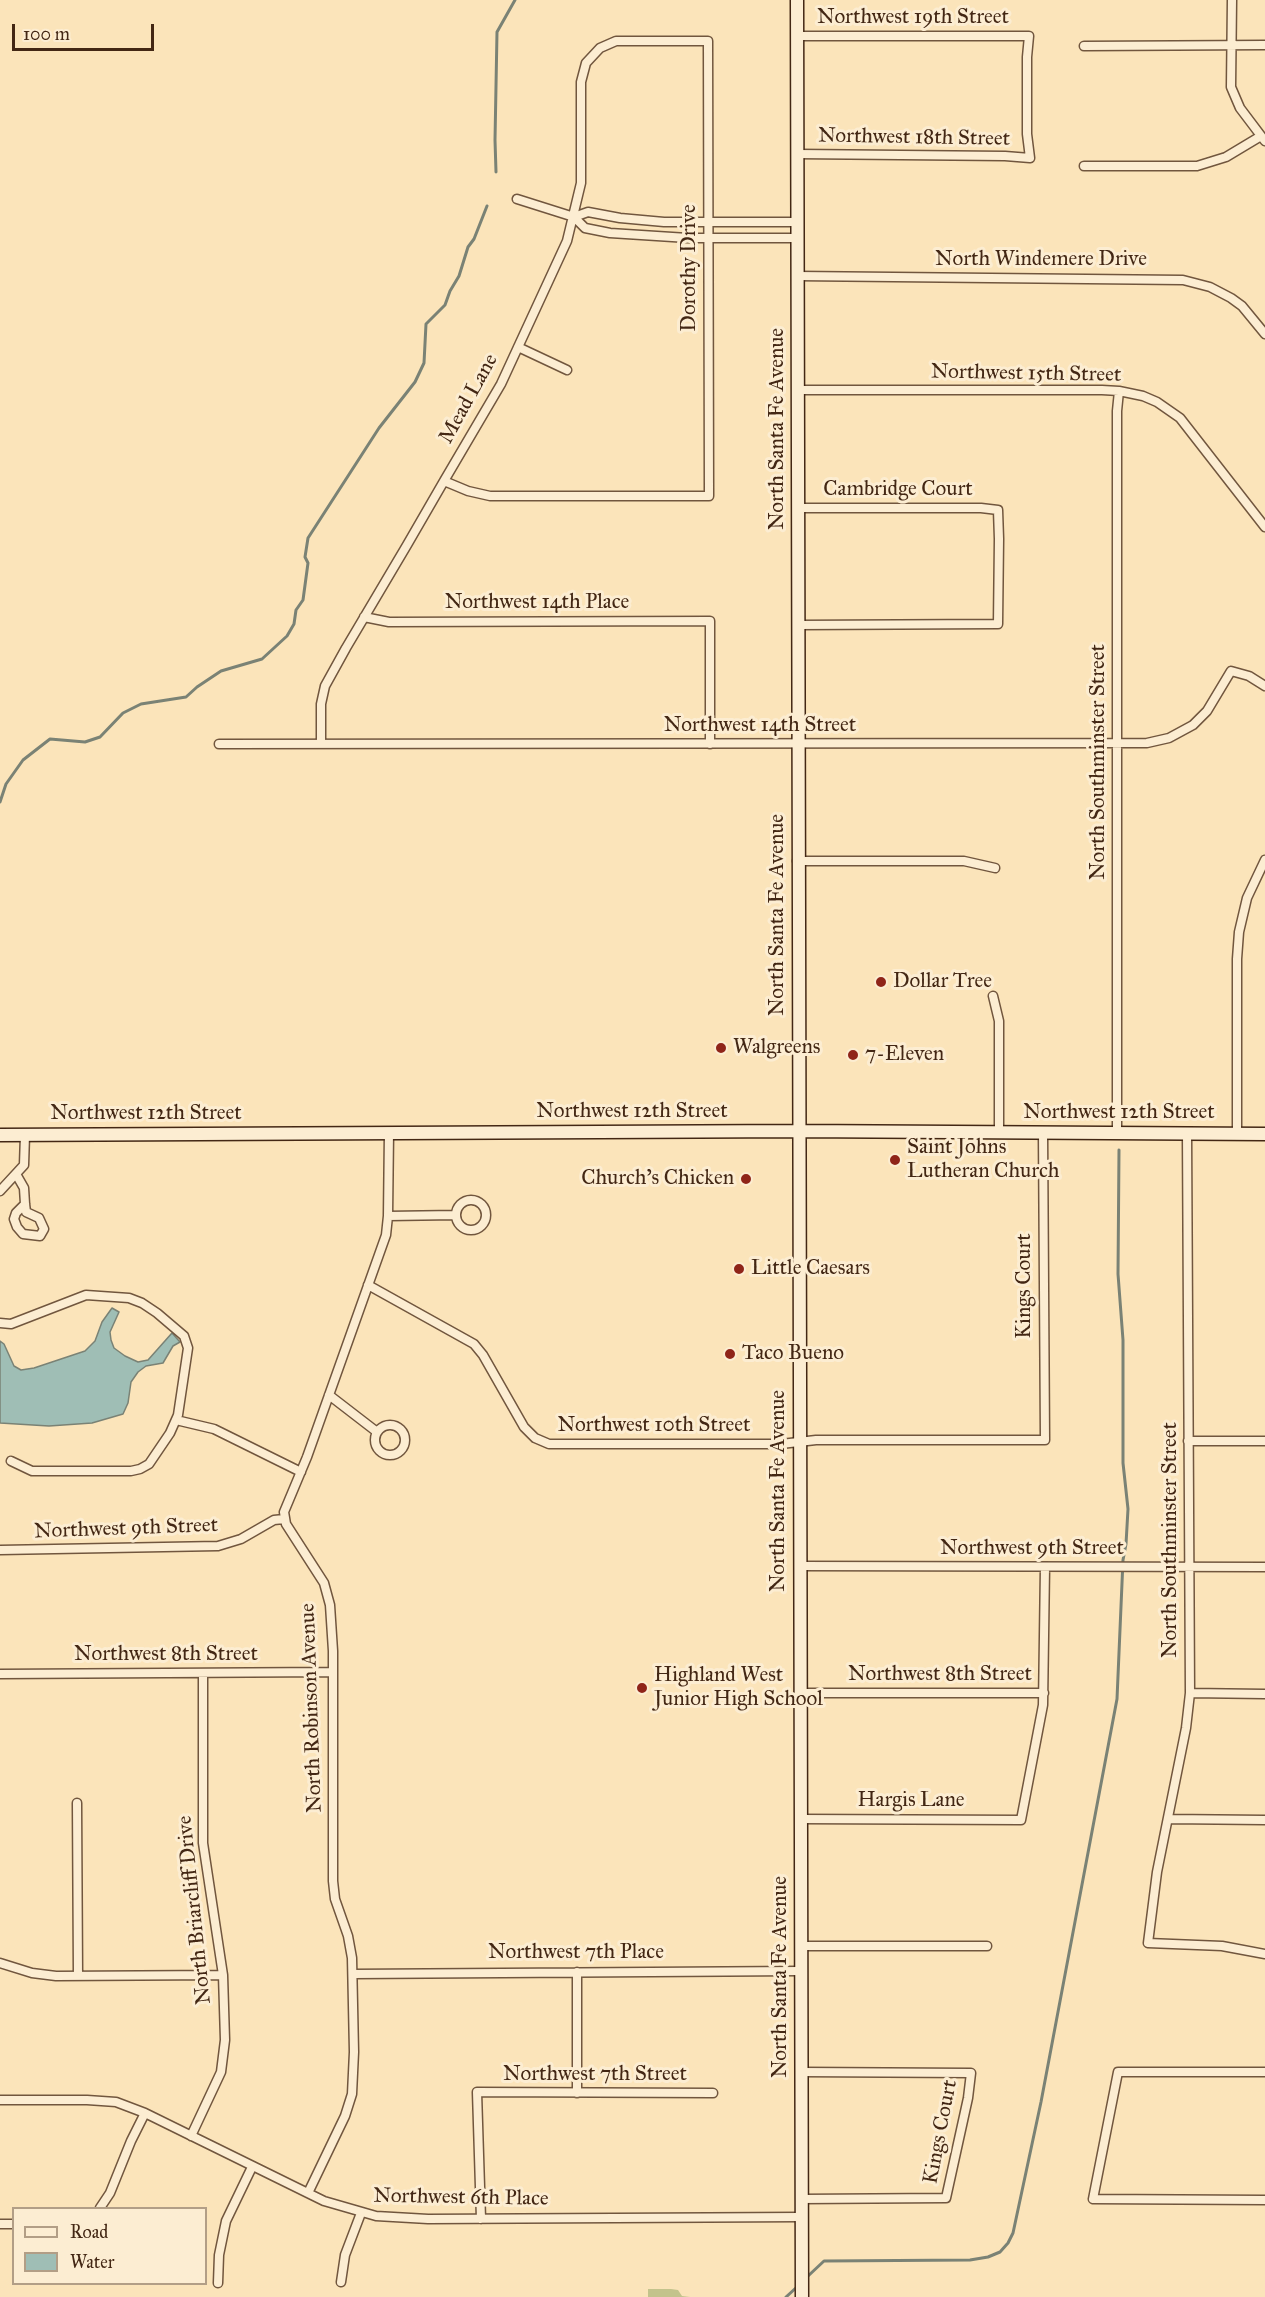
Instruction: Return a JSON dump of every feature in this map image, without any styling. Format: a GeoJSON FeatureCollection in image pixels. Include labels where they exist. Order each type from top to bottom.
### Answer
{"type":"FeatureCollection","features":[{"type":"Feature","properties":{"kind":"main road","name":"North Santa Fe Avenue"},"geometry":{"type":"LineString","coordinates":[[797,0],[797,861],[802,2297]]}},
{"type":"Feature","properties":{"kind":"main road","name":"Northwest 12th Street"},"geometry":{"type":"LineString","coordinates":[[0,1135],[798,1131],[1265,1134]]}},
{"type":"Feature","properties":{"kind":"street"},"geometry":{"type":"LineString","coordinates":[[1084,166],[1197,166],[1226,157],[1263,138],[1240,108],[1234,96],[1230,71],[1232,0]]}},
{"type":"Feature","properties":{"kind":"street","name":"Northwest 19th Street"},"geometry":{"type":"LineString","coordinates":[[797,36],[1029,36],[1027,134],[1030,158]]}},
{"type":"Feature","properties":{"kind":"street","name":"Mead Lane"},"geometry":{"type":"LineString","coordinates":[[321,744],[322,694],[364,617],[501,384],[567,241],[581,183],[581,82],[586,63],[594,53],[609,43],[625,40],[708,41]]}},
{"type":"Feature","properties":{"kind":"street","name":"Dorothy Drive"},"geometry":{"type":"LineString","coordinates":[[444,481],[468,491],[490,496],[709,496],[708,41]]}},
{"type":"Feature","properties":{"kind":"street"},"geometry":{"type":"LineString","coordinates":[[1084,46],[1265,45]]}},
{"type":"Feature","properties":{"kind":"street","name":"Northwest 18th Street"},"geometry":{"type":"LineString","coordinates":[[797,154],[1030,158]]}},
{"type":"Feature","properties":{"kind":"street"},"geometry":{"type":"LineString","coordinates":[[517,199],[574,217],[585,228],[610,233],[707,238],[797,238]]}},
{"type":"Feature","properties":{"kind":"street"},"geometry":{"type":"LineString","coordinates":[[574,217],[588,212],[639,220],[797,222]]}},
{"type":"Feature","properties":{"kind":"street","name":"North Windemere Drive"},"geometry":{"type":"LineString","coordinates":[[797,276],[1183,280],[1210,287],[1231,298],[1242,306],[1265,334]]}},
{"type":"Feature","properties":{"kind":"street"},"geometry":{"type":"LineString","coordinates":[[518,347],[567,370]]}},
{"type":"Feature","properties":{"kind":"street","name":"Northwest 15th Street"},"geometry":{"type":"LineString","coordinates":[[798,390],[1119,391],[1157,402],[1180,418],[1265,527]]}},
{"type":"Feature","properties":{"kind":"street","name":"North Southminster Street"},"geometry":{"type":"LineString","coordinates":[[1117,1133],[1117,411],[1119,391]]}},
{"type":"Feature","properties":{"kind":"street","name":"Cambridge Court"},"geometry":{"type":"LineString","coordinates":[[798,508],[981,508],[998,510],[998,624],[798,626]]}},
{"type":"Feature","properties":{"kind":"street","name":"Northwest 14th Place"},"geometry":{"type":"LineString","coordinates":[[364,617],[389,622],[710,621],[710,744]]}},
{"type":"Feature","properties":{"kind":"street","name":"Northwest 14th Street"},"geometry":{"type":"LineString","coordinates":[[219,744],[1147,743],[1169,738],[1184,731],[1207,711],[1231,671],[1249,676],[1265,686]]}},
{"type":"Feature","properties":{"kind":"street"},"geometry":{"type":"LineString","coordinates":[[1237,1134],[1239,932],[1247,898],[1265,860]]}},
{"type":"Feature","properties":{"kind":"street"},"geometry":{"type":"LineString","coordinates":[[797,861],[964,861],[995,868]]}},
{"type":"Feature","properties":{"kind":"street"},"geometry":{"type":"LineString","coordinates":[[993,996],[999,1021],[999,1131]]}},
{"type":"Feature","properties":{"kind":"street"},"geometry":{"type":"LineString","coordinates":[[284,1519],[286,1506],[301,1472],[386,1235],[389,1132]]}},
{"type":"Feature","properties":{"kind":"street","name":"Kings Court"},"geometry":{"type":"LineString","coordinates":[[1043,1132],[1044,1440]]}},
{"type":"Feature","properties":{"kind":"street","name":"North Southminster Street"},"geometry":{"type":"LineString","coordinates":[[1187,1133],[1190,1693],[1186,1728],[1157,1872],[1148,1943],[1222,1947],[1265,1954]]}},
{"type":"Feature","properties":{"kind":"street"},"geometry":{"type":"LineString","coordinates":[[0,1191],[24,1165],[24,1135]]}},
{"type":"Feature","properties":{"kind":"street"},"geometry":{"type":"LineString","coordinates":[[16,1174],[24,1188],[25,1204]]}},
{"type":"Feature","properties":{"kind":"street"},"geometry":{"type":"LineString","coordinates":[[388,1216],[456,1215]]}},
{"type":"Feature","properties":{"kind":"street","name":"Northwest 10th Street"},"geometry":{"type":"LineString","coordinates":[[368,1285],[474,1344],[483,1355],[524,1427],[542,1442],[554,1445],[1044,1440]]}},
{"type":"Feature","properties":{"kind":"street"},"geometry":{"type":"LineString","coordinates":[[0,1323],[11,1324],[86,1295],[129,1298],[142,1303],[184,1336],[188,1348],[176,1420],[171,1433],[149,1464],[131,1471],[32,1471],[11,1461]]}},
{"type":"Feature","properties":{"kind":"street"},"geometry":{"type":"LineString","coordinates":[[329,1395],[377,1432]]}},
{"type":"Feature","properties":{"kind":"street"},"geometry":{"type":"LineString","coordinates":[[176,1420],[214,1429],[301,1472]]}},
{"type":"Feature","properties":{"kind":"street"},"geometry":{"type":"LineString","coordinates":[[1188,1441],[1265,1441]]}},
{"type":"Feature","properties":{"kind":"street","name":"Northwest 9th Street"},"geometry":{"type":"LineString","coordinates":[[0,1550],[218,1546],[241,1539],[274,1520],[284,1519]]}},
{"type":"Feature","properties":{"kind":"street","name":"North Robinson Avenue"},"geometry":{"type":"LineString","coordinates":[[284,1519],[324,1583],[332,1622],[333,1881],[335,1899],[348,1936],[353,1974],[353,2076],[350,2104],[308,2193]]}},
{"type":"Feature","properties":{"kind":"street","name":"Northwest 9th Street"},"geometry":{"type":"LineString","coordinates":[[799,1566],[1265,1567]]}},
{"type":"Feature","properties":{"kind":"street"},"geometry":{"type":"LineString","coordinates":[[1044,1693],[1045,1567]]}},
{"type":"Feature","properties":{"kind":"street","name":"Northwest 8th Street"},"geometry":{"type":"LineString","coordinates":[[0,1674],[333,1672]]}},
{"type":"Feature","properties":{"kind":"street","name":"North Briarcliff Drive"},"geometry":{"type":"LineString","coordinates":[[191,2136],[223,2066],[225,2040],[223,1975],[203,1843],[203,1673]]}},
{"type":"Feature","properties":{"kind":"street","name":"Northwest 8th Street"},"geometry":{"type":"LineString","coordinates":[[800,1693],[1044,1693]]}},
{"type":"Feature","properties":{"kind":"street","name":"Hargis Lane"},"geometry":{"type":"LineString","coordinates":[[800,1819],[1021,1820],[1044,1693]]}},
{"type":"Feature","properties":{"kind":"street"},"geometry":{"type":"LineString","coordinates":[[1190,1693],[1265,1694]]}},
{"type":"Feature","properties":{"kind":"street"},"geometry":{"type":"LineString","coordinates":[[77,1803],[78,1976]]}},
{"type":"Feature","properties":{"kind":"street"},"geometry":{"type":"LineString","coordinates":[[1168,1819],[1265,1820]]}},
{"type":"Feature","properties":{"kind":"street"},"geometry":{"type":"LineString","coordinates":[[800,1946],[987,1946]]}},
{"type":"Feature","properties":{"kind":"street"},"geometry":{"type":"LineString","coordinates":[[0,1963],[32,1973],[78,1976],[223,1975]]}},
{"type":"Feature","properties":{"kind":"street","name":"Northwest 7th Place"},"geometry":{"type":"LineString","coordinates":[[353,1974],[801,1971]]}},
{"type":"Feature","properties":{"kind":"street"},"geometry":{"type":"LineString","coordinates":[[577,1972],[577,2093]]}},
{"type":"Feature","properties":{"kind":"street","name":"Kings Court"},"geometry":{"type":"LineString","coordinates":[[801,2072],[971,2073],[946,2198],[801,2199]]}},
{"type":"Feature","properties":{"kind":"street"},"geometry":{"type":"LineString","coordinates":[[1265,2072],[1118,2072],[1093,2199],[1265,2200]]}},
{"type":"Feature","properties":{"kind":"street","name":"Northwest 7th Street"},"geometry":{"type":"LineString","coordinates":[[481,2219],[477,2092],[713,2093]]}},
{"type":"Feature","properties":{"kind":"street","name":"Northwest 6th Place"},"geometry":{"type":"LineString","coordinates":[[0,2100],[116,2102],[145,2113],[334,2205],[361,2213],[403,2219],[801,2217]]}},
{"type":"Feature","properties":{"kind":"street"},"geometry":{"type":"LineString","coordinates":[[101,2207],[110,2193],[131,2140],[145,2113]]}},
{"type":"Feature","properties":{"kind":"street"},"geometry":{"type":"LineString","coordinates":[[218,2283],[222,2233],[231,2208],[252,2167]]}},
{"type":"Feature","properties":{"kind":"street"},"geometry":{"type":"LineString","coordinates":[[341,2282],[345,2255],[361,2213]]}},
{"type":"Feature","properties":{"kind":"green space"},"geometry":{"type":"Polygon","coordinates":[[[648,2289],[678,2290],[682,2296],[690,2297],[648,2297],[648,2289]]]}},
{"type":"Feature","properties":{"kind":"water"},"geometry":{"type":"Polygon","coordinates":[[[112,1308],[119,1312],[110,1332],[111,1340],[114,1348],[125,1356],[138,1362],[148,1360],[172,1333],[180,1342],[173,1346],[163,1363],[146,1366],[138,1372],[131,1382],[128,1403],[123,1414],[92,1423],[49,1426],[0,1423],[0,1341],[4,1344],[14,1366],[21,1370],[34,1368],[85,1351],[95,1341],[102,1322],[112,1308]]]}},
{"type":"Feature","properties":{"kind":"waterway"},"geometry":{"type":"LineString","coordinates":[[496,172],[497,32],[515,0]]}},
{"type":"Feature","properties":{"kind":"waterway"},"geometry":{"type":"LineString","coordinates":[[0,802],[6,784],[23,760],[50,739],[85,742],[100,737],[123,713],[141,704],[186,697],[221,671],[262,659],[287,636],[294,624],[296,610],[303,600],[308,563],[305,557],[308,538],[379,428],[415,382],[424,363],[426,324],[445,305],[487,206]]}},
{"type":"Feature","properties":{"kind":"waterway"},"geometry":{"type":"LineString","coordinates":[[807,2277],[824,2261],[970,2260],[988,2257],[1000,2252],[1013,2233],[1041,2102],[1117,1699],[1123,1560],[1128,1509],[1123,1463],[1123,1340],[1118,1274],[1119,1150]]}},
{"type":"Feature","properties":{"kind":"waterway"},"geometry":{"type":"LineString","coordinates":[[786,2297],[798,2286]]}},
{"type":"Feature","properties":{"kind":"place","name":"Dollar Tree"},"geometry":{"type":"Point","coordinates":[881,982]}},
{"type":"Feature","properties":{"kind":"place","name":"Walgreens"},"geometry":{"type":"Point","coordinates":[721,1048]}},
{"type":"Feature","properties":{"kind":"place","name":"7-Eleven"},"geometry":{"type":"Point","coordinates":[853,1055]}},
{"type":"Feature","properties":{"kind":"place","name":"Saint Johns Lutheran Church"},"geometry":{"type":"Point","coordinates":[895,1160]}},
{"type":"Feature","properties":{"kind":"place","name":"Church's Chicken"},"geometry":{"type":"Point","coordinates":[746,1179]}},
{"type":"Feature","properties":{"kind":"place","name":"Little Caesars"},"geometry":{"type":"Point","coordinates":[739,1269]}},
{"type":"Feature","properties":{"kind":"place","name":"Taco Bueno"},"geometry":{"type":"Point","coordinates":[730,1354]}},
{"type":"Feature","properties":{"kind":"place","name":"Highland West Junior High School"},"geometry":{"type":"Point","coordinates":[642,1688]}}]}
